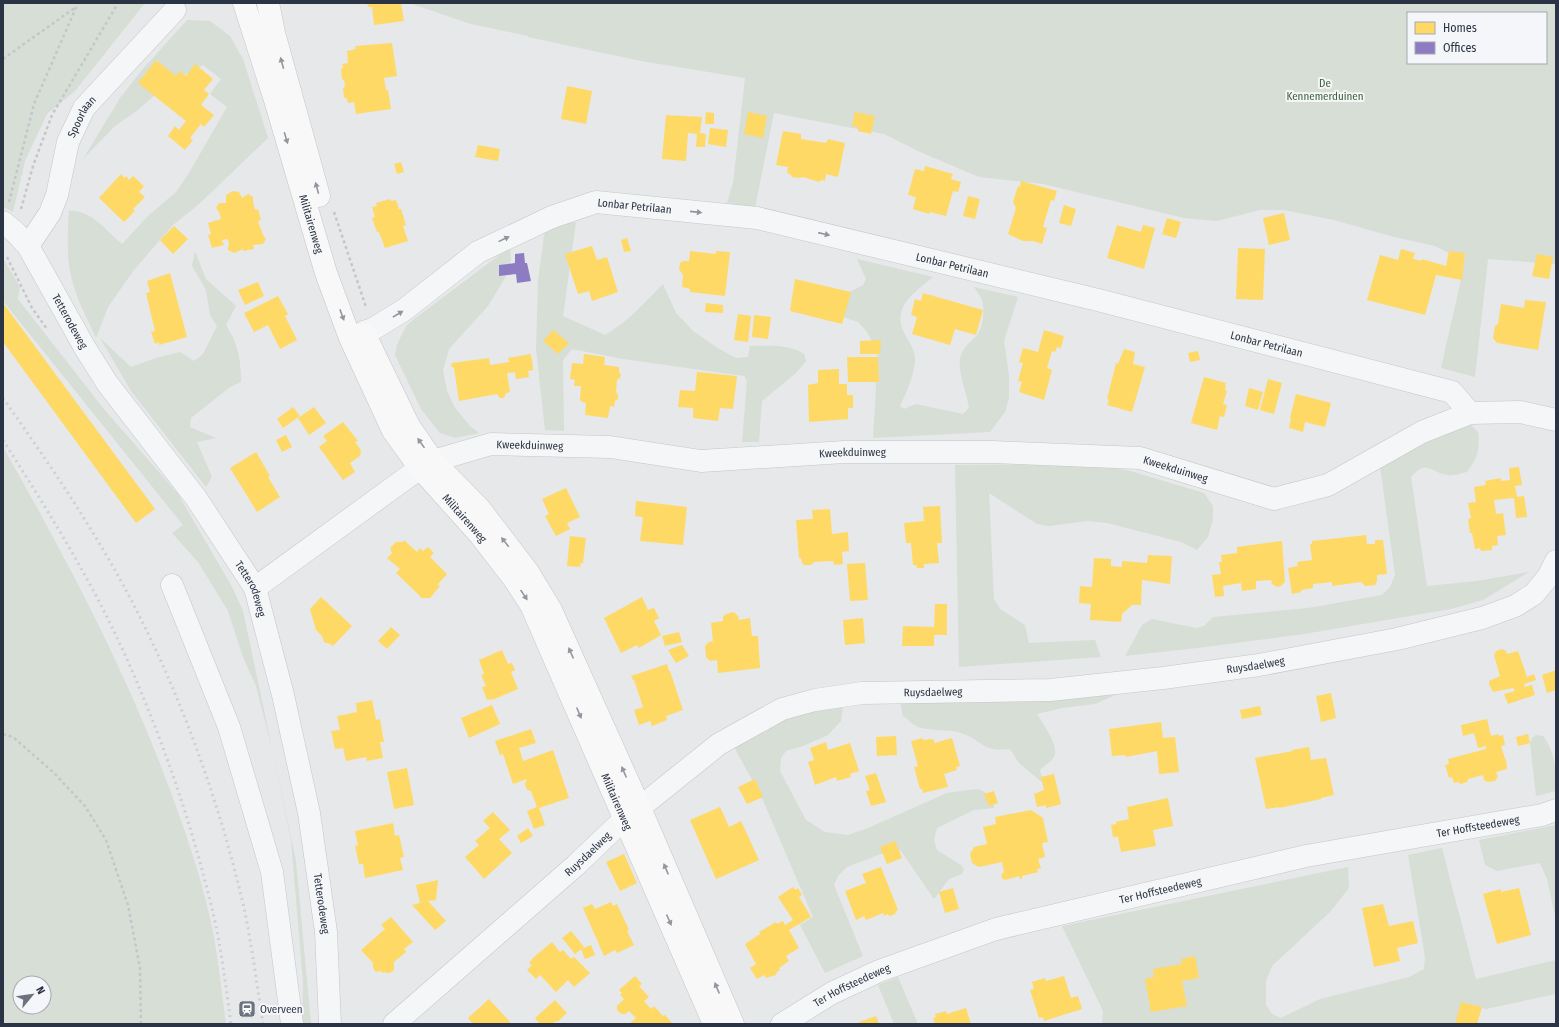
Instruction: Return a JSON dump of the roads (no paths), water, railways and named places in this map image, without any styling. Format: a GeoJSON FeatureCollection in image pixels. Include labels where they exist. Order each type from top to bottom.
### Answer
{"type":"FeatureCollection","features":[{"type":"Feature","properties":{"kind":"main road","name":"Militairenweg"},"geometry":{"type":"LineString","coordinates":[[244,3],[275,100],[326,273],[350,338],[394,431],[426,464],[514,579],[531,605],[733,1024]]}},
{"type":"Feature","properties":{"kind":"main road","name":"Militairenweg"},"geometry":{"type":"LineString","coordinates":[[268,3],[276,40],[339,268],[364,332],[426,464]]}},
{"type":"Feature","properties":{"kind":"main road","name":"Militairenweg"},"geometry":{"type":"LineString","coordinates":[[632,814],[714,1024]]}},
{"type":"Feature","properties":{"kind":"street","name":"Spoorlaan"},"geometry":{"type":"LineString","coordinates":[[28,246],[50,213],[57,195],[68,142],[84,108],[174,10]]}},
{"type":"Feature","properties":{"kind":"street","name":"Lonbar Petrilaan"},"geometry":{"type":"LineString","coordinates":[[364,332],[373,329],[404,310],[478,252],[552,216],[596,202],[757,218],[1091,298],[1452,392],[1470,413]]}},
{"type":"Feature","properties":{"kind":"street","name":"Tetterodeweg"},"geometry":{"type":"LineString","coordinates":[[3,222],[28,246],[85,348],[107,383],[196,498],[255,588],[283,695],[309,813],[326,932],[330,1024]]}},
{"type":"Feature","properties":{"kind":"street"},"geometry":{"type":"LineString","coordinates":[[1470,413],[1520,412],[1556,420]]}},
{"type":"Feature","properties":{"kind":"street","name":"Kweekduinweg"},"geometry":{"type":"LineString","coordinates":[[255,588],[426,464],[491,444],[610,447],[701,461],[844,452],[992,452],[1140,458],[1274,499],[1328,485],[1422,432],[1470,413]]}},
{"type":"Feature","properties":{"kind":"street","name":"Ruysdaelweg"},"geometry":{"type":"LineString","coordinates":[[394,1024],[564,876],[632,814],[719,744],[782,709],[815,700],[862,693],[1050,690],[1259,665],[1397,638],[1482,618],[1515,606],[1534,594],[1548,577],[1556,561]]}},
{"type":"Feature","properties":{"kind":"street"},"geometry":{"type":"LineString","coordinates":[[172,585],[230,727],[272,872],[292,1024]]}},
{"type":"Feature","properties":{"kind":"street","name":"Ter Hoffsteedeweg"},"geometry":{"type":"LineString","coordinates":[[782,1024],[832,992],[879,971],[996,929],[1306,856],[1542,815],[1556,810]]}},
{"type":"Feature","properties":{"kind":"railway"},"geometry":{"type":"LineString","coordinates":[[3,398],[59,480],[112,565],[134,605],[173,689],[206,776],[233,864],[247,922],[263,1024]]}},
{"type":"Feature","properties":{"kind":"railway"},"geometry":{"type":"LineString","coordinates":[[3,440],[50,515],[94,591],[135,677],[162,744],[196,847],[214,917],[224,970],[231,1024]]}},
{"type":"Feature","properties":{"kind":"place","name":"Overveen"},"geometry":{"type":"Point","coordinates":[247,1009]}},
{"type":"Feature","properties":{"kind":"park label","name":"De Kennemerduinen"},"geometry":{"type":"Point","coordinates":[1325,89]}}]}
